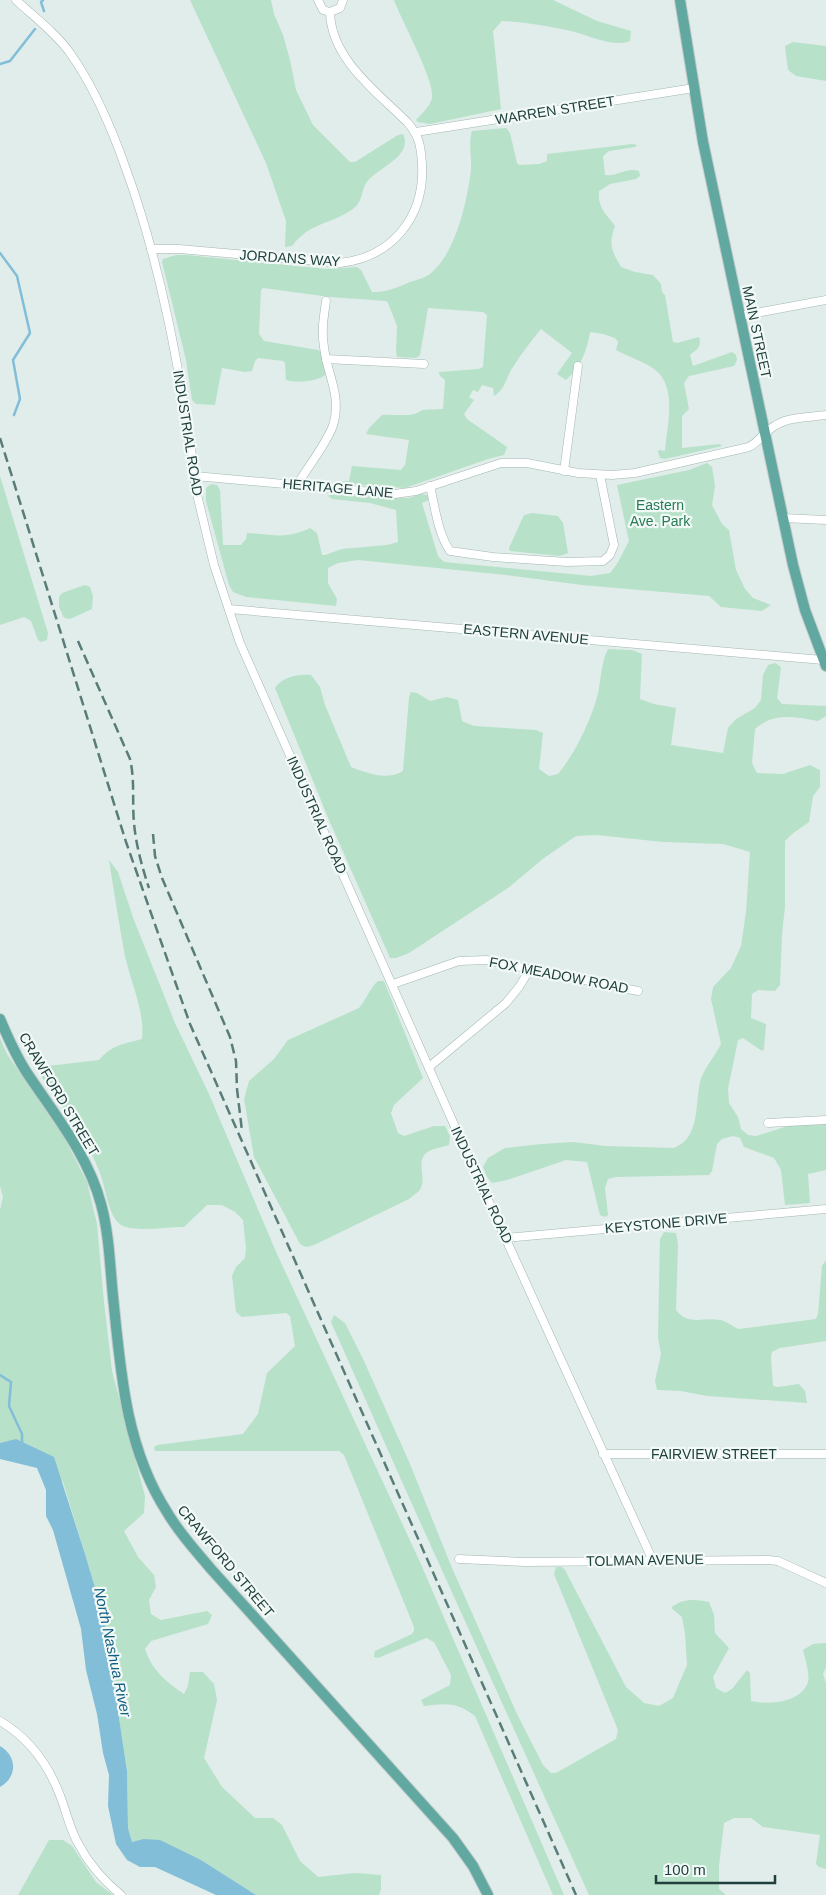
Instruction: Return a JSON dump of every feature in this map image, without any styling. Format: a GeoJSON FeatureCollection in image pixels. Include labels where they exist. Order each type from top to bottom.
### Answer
{"type":"FeatureCollection","features":[{"type":"Feature","properties":{"kind":"main road","name":"MAIN STREET"},"geometry":{"type":"LineString","coordinates":[[680,0],[694,88],[783,518],[802,600],[825,663]]}},
{"type":"Feature","properties":{"kind":"main road","name":"CRAWFORD STREET"},"geometry":{"type":"LineString","coordinates":[[0,1019],[23,1065],[86,1164],[102,1205],[126,1408],[140,1456],[166,1511],[178,1529],[211,1569],[453,1838],[474,1866],[488,1895]]}},
{"type":"Feature","properties":{"kind":"street","name":"INDUSTRIAL ROAD"},"geometry":{"type":"LineString","coordinates":[[16,0],[63,44],[79,66],[110,125],[133,188],[151,249],[177,358],[195,486],[209,548],[240,642],[603,1454],[653,1560]]}},
{"type":"Feature","properties":{"kind":"street"},"geometry":{"type":"LineString","coordinates":[[318,0],[323,10],[330,12],[340,8],[343,0]]}},
{"type":"Feature","properties":{"kind":"street"},"geometry":{"type":"LineString","coordinates":[[330,12],[330,24],[335,39],[351,66],[416,132]]}},
{"type":"Feature","properties":{"kind":"street","name":"WARREN STREET"},"geometry":{"type":"LineString","coordinates":[[416,132],[694,88]]}},
{"type":"Feature","properties":{"kind":"street","name":"JORDANS WAY"},"geometry":{"type":"LineString","coordinates":[[151,249],[179,249],[334,263],[355,260],[371,255],[384,248],[397,237],[408,223],[417,205],[423,176],[421,146],[416,132]]}},
{"type":"Feature","properties":{"kind":"street"},"geometry":{"type":"LineString","coordinates":[[297,485],[334,422],[337,399],[326,359],[323,329],[326,300]]}},
{"type":"Feature","properties":{"kind":"street"},"geometry":{"type":"LineString","coordinates":[[740,316],[826,300]]}},
{"type":"Feature","properties":{"kind":"street"},"geometry":{"type":"LineString","coordinates":[[326,359],[424,364]]}},
{"type":"Feature","properties":{"kind":"street"},"geometry":{"type":"LineString","coordinates":[[564,470],[578,366]]}},
{"type":"Feature","properties":{"kind":"street","name":"HERITAGE LANE"},"geometry":{"type":"LineString","coordinates":[[195,476],[395,494],[408,493],[501,463],[527,463],[600,475],[635,473],[749,447],[758,442],[765,432],[777,424],[826,415]]}},
{"type":"Feature","properties":{"kind":"street"},"geometry":{"type":"LineString","coordinates":[[430,486],[446,546],[450,551],[493,557],[567,562],[603,560],[610,555],[614,546],[600,475]]}},
{"type":"Feature","properties":{"kind":"street"},"geometry":{"type":"LineString","coordinates":[[783,518],[826,520]]}},
{"type":"Feature","properties":{"kind":"street","name":"EASTERN AVENUE"},"geometry":{"type":"LineString","coordinates":[[229,609],[825,663]]}},
{"type":"Feature","properties":{"kind":"street","name":"FOX MEADOW ROAD"},"geometry":{"type":"LineString","coordinates":[[393,984],[442,966],[466,960],[486,960],[638,991]]}},
{"type":"Feature","properties":{"kind":"street"},"geometry":{"type":"LineString","coordinates":[[429,1067],[506,1003],[530,969]]}},
{"type":"Feature","properties":{"kind":"street"},"geometry":{"type":"LineString","coordinates":[[768,1123],[826,1120]]}},
{"type":"Feature","properties":{"kind":"street","name":"KEYSTONE DRIVE"},"geometry":{"type":"LineString","coordinates":[[506,1238],[826,1209]]}},
{"type":"Feature","properties":{"kind":"street","name":"FAIRVIEW STREET"},"geometry":{"type":"LineString","coordinates":[[603,1454],[826,1454]]}},
{"type":"Feature","properties":{"kind":"street","name":"TOLMAN AVENUE"},"geometry":{"type":"LineString","coordinates":[[460,1559],[524,1562],[768,1560],[778,1561],[826,1583]]}},
{"type":"Feature","properties":{"kind":"street"},"geometry":{"type":"LineString","coordinates":[[0,1721],[22,1736],[44,1762],[62,1799],[78,1844],[95,1869],[121,1895]]}},
{"type":"Feature","properties":{"kind":"green space"},"geometry":{"type":"Polygon","coordinates":[[[190,0],[271,0],[290,60],[296,90],[313,125],[350,162],[355,162],[398,135],[403,134],[405,142],[403,150],[392,162],[370,179],[365,185],[360,201],[356,206],[345,214],[306,232],[292,246],[285,247],[286,221],[266,163],[190,0]]]}},
{"type":"Feature","properties":{"kind":"green space"},"geometry":{"type":"Polygon","coordinates":[[[394,0],[553,0],[597,21],[631,31],[630,41],[623,43],[608,42],[554,27],[502,21],[493,31],[501,109],[430,124],[418,122],[416,120],[430,104],[432,89],[423,64],[394,0]]]}},
{"type":"Feature","properties":{"kind":"green space"},"geometry":{"type":"Polygon","coordinates":[[[793,42],[826,46],[826,81],[796,76],[788,70],[785,46],[793,42]]]}},
{"type":"Feature","properties":{"kind":"green space"},"geometry":{"type":"Polygon","coordinates":[[[506,128],[510,133],[519,165],[539,164],[547,161],[547,154],[637,145],[635,147],[609,151],[603,156],[605,175],[635,170],[639,171],[640,176],[636,179],[610,184],[599,191],[599,202],[605,214],[615,226],[611,243],[615,257],[621,267],[653,275],[661,284],[662,292],[665,295],[673,342],[677,343],[699,337],[699,346],[690,355],[693,366],[732,352],[736,355],[737,360],[734,366],[689,376],[684,383],[689,409],[682,416],[682,448],[720,444],[722,446],[665,459],[660,458],[659,450],[665,451],[669,405],[665,383],[660,374],[651,367],[616,350],[618,342],[615,338],[590,332],[583,358],[566,380],[557,374],[572,353],[541,329],[516,362],[501,390],[494,396],[493,388],[482,385],[478,392],[473,390],[469,397],[474,400],[464,414],[467,419],[507,447],[504,455],[405,488],[344,484],[343,481],[349,481],[352,466],[401,470],[405,465],[409,440],[366,434],[369,428],[382,415],[409,415],[422,410],[443,409],[445,380],[440,376],[439,372],[483,367],[487,315],[483,312],[428,308],[420,355],[416,358],[397,357],[397,326],[386,301],[330,297],[263,288],[261,290],[259,334],[264,341],[322,352],[327,373],[324,376],[308,381],[286,380],[285,363],[283,361],[258,358],[252,371],[245,372],[222,368],[215,405],[196,404],[192,400],[186,360],[162,262],[163,259],[176,255],[187,255],[327,269],[357,267],[361,270],[372,292],[381,292],[421,279],[429,275],[440,264],[454,240],[459,226],[467,197],[471,170],[470,140],[472,131],[506,128]]]}},
{"type":"Feature","properties":{"kind":"green space","name":"Eastern Ave. Park"},"geometry":{"type":"Polygon","coordinates":[[[707,463],[712,467],[715,486],[712,505],[722,524],[729,530],[736,570],[745,589],[753,598],[771,605],[762,611],[721,607],[709,596],[582,585],[506,575],[358,560],[338,563],[328,568],[328,583],[337,599],[336,606],[246,597],[233,592],[229,585],[206,501],[206,488],[211,484],[217,485],[220,490],[223,545],[241,545],[246,539],[247,533],[286,535],[310,528],[317,533],[322,555],[325,555],[342,549],[387,545],[398,542],[396,510],[370,503],[332,499],[328,496],[331,494],[385,498],[409,498],[421,494],[427,495],[429,500],[422,503],[438,556],[444,562],[591,576],[610,573],[629,541],[617,485],[689,470],[707,463]]]}},
{"type":"Feature","properties":{"kind":"green space"},"geometry":{"type":"Polygon","coordinates":[[[0,476],[48,633],[47,640],[41,642],[38,640],[31,621],[24,617],[0,625],[0,476]]]}},
{"type":"Feature","properties":{"kind":"green space"},"geometry":{"type":"Polygon","coordinates":[[[532,513],[558,516],[563,523],[568,553],[560,556],[510,551],[509,548],[524,515],[532,513]]]}},
{"type":"Feature","properties":{"kind":"green space"},"geometry":{"type":"Polygon","coordinates":[[[85,585],[90,587],[93,596],[92,609],[70,619],[64,618],[59,607],[59,597],[62,593],[85,585]]]}},
{"type":"Feature","properties":{"kind":"green space"},"geometry":{"type":"Polygon","coordinates":[[[608,649],[632,650],[642,654],[640,699],[676,708],[671,745],[723,753],[728,728],[736,719],[755,708],[761,700],[763,675],[768,665],[775,663],[781,667],[777,698],[782,704],[826,706],[826,716],[818,721],[793,717],[777,718],[755,729],[752,763],[757,773],[783,774],[810,765],[820,770],[820,787],[813,796],[809,822],[785,841],[785,907],[780,985],[775,991],[758,990],[752,994],[751,1018],[766,1024],[764,1049],[762,1051],[743,1038],[738,1040],[728,1089],[729,1103],[738,1117],[741,1129],[748,1135],[756,1136],[788,1126],[826,1122],[826,1170],[808,1174],[810,1203],[785,1205],[781,1170],[774,1158],[744,1147],[740,1138],[733,1136],[722,1139],[717,1144],[712,1171],[709,1175],[616,1177],[608,1179],[605,1188],[608,1215],[605,1217],[600,1215],[587,1162],[566,1160],[507,1180],[492,1183],[483,1167],[488,1158],[505,1148],[574,1142],[605,1146],[674,1148],[688,1137],[695,1120],[701,1078],[721,1044],[711,999],[713,987],[731,968],[741,946],[746,912],[750,852],[723,844],[663,842],[597,835],[576,836],[544,858],[508,888],[409,953],[396,958],[390,958],[329,820],[275,688],[282,681],[291,677],[311,675],[320,687],[325,705],[351,767],[363,772],[383,776],[403,771],[411,692],[417,693],[430,701],[447,697],[458,700],[462,721],[474,726],[536,730],[543,733],[539,769],[549,776],[558,774],[582,736],[598,694],[608,649]]]}},
{"type":"Feature","properties":{"kind":"green space"},"geometry":{"type":"Polygon","coordinates":[[[109,860],[118,872],[134,920],[175,1023],[209,1094],[277,1254],[420,1562],[564,1895],[553,1895],[475,1716],[457,1706],[439,1704],[424,1706],[421,1700],[450,1685],[451,1675],[434,1642],[426,1638],[378,1658],[374,1657],[375,1651],[412,1634],[414,1627],[344,1455],[339,1451],[155,1451],[154,1447],[157,1445],[243,1434],[258,1414],[267,1373],[295,1346],[290,1316],[286,1313],[242,1317],[236,1312],[232,1276],[236,1267],[245,1258],[246,1248],[243,1220],[235,1212],[222,1205],[207,1205],[184,1227],[136,1229],[118,1223],[111,1211],[101,1176],[88,1148],[72,1120],[36,1069],[35,1064],[48,1066],[99,1060],[113,1048],[142,1039],[141,1018],[125,956],[109,860]]]}},
{"type":"Feature","properties":{"kind":"green space"},"geometry":{"type":"Polygon","coordinates":[[[378,981],[384,981],[423,1078],[394,1105],[391,1113],[398,1133],[404,1136],[434,1126],[445,1126],[450,1136],[449,1145],[431,1150],[424,1155],[421,1165],[422,1186],[409,1199],[314,1245],[306,1247],[300,1244],[254,1157],[244,1099],[249,1081],[274,1059],[288,1040],[359,1008],[378,981]]]}},
{"type":"Feature","properties":{"kind":"green space"},"geometry":{"type":"Polygon","coordinates":[[[0,1038],[7,1054],[65,1139],[87,1182],[97,1224],[112,1371],[145,1496],[144,1513],[124,1531],[138,1557],[154,1575],[156,1587],[149,1600],[151,1614],[161,1620],[207,1611],[212,1615],[208,1624],[151,1641],[145,1649],[151,1663],[160,1675],[184,1694],[188,1686],[190,1672],[203,1672],[214,1684],[217,1700],[204,1758],[222,1787],[255,1818],[273,1818],[282,1825],[300,1861],[318,1877],[355,1873],[381,1875],[379,1895],[256,1895],[201,1860],[143,1839],[132,1842],[128,1828],[127,1771],[104,1618],[63,1482],[16,1440],[0,1443],[0,1210],[3,1197],[0,1186],[0,1038]]]}},
{"type":"Feature","properties":{"kind":"green space"},"geometry":{"type":"Polygon","coordinates":[[[664,1232],[676,1233],[678,1244],[676,1310],[686,1318],[720,1320],[738,1329],[816,1319],[822,1266],[826,1260],[826,1341],[780,1348],[772,1352],[771,1357],[773,1386],[799,1384],[805,1391],[807,1403],[707,1396],[681,1391],[657,1390],[655,1381],[661,1354],[658,1338],[660,1239],[664,1232]]]}},
{"type":"Feature","properties":{"kind":"green space"},"geometry":{"type":"Polygon","coordinates":[[[334,1315],[345,1323],[364,1361],[410,1464],[452,1568],[517,1714],[543,1765],[551,1773],[556,1773],[616,1739],[618,1730],[554,1574],[556,1567],[562,1567],[565,1570],[626,1687],[644,1703],[659,1706],[673,1698],[687,1665],[682,1617],[671,1608],[680,1602],[694,1600],[709,1602],[714,1615],[715,1633],[729,1648],[713,1677],[716,1688],[725,1693],[732,1689],[747,1670],[750,1673],[751,1701],[767,1703],[784,1701],[799,1694],[808,1682],[803,1650],[813,1644],[826,1643],[826,1667],[823,1674],[826,1683],[826,1869],[816,1864],[820,1835],[763,1827],[751,1818],[734,1818],[724,1823],[719,1866],[719,1889],[726,1895],[589,1895],[331,1322],[334,1315]]]}},
{"type":"Feature","properties":{"kind":"green space"},"geometry":{"type":"Polygon","coordinates":[[[49,1840],[63,1840],[72,1846],[96,1882],[113,1895],[18,1895],[49,1840]]]}},
{"type":"Feature","properties":{"kind":"water"},"geometry":{"type":"Polygon","coordinates":[[[16,1439],[54,1457],[104,1618],[127,1771],[128,1828],[132,1842],[143,1839],[160,1840],[201,1860],[256,1895],[216,1895],[155,1867],[140,1867],[127,1860],[116,1844],[108,1806],[109,1775],[86,1670],[81,1629],[53,1530],[46,1516],[46,1490],[37,1468],[0,1459],[0,1443],[16,1439]]]}},
{"type":"Feature","properties":{"kind":"water"},"geometry":{"type":"Polygon","coordinates":[[[0,1746],[10,1755],[13,1766],[10,1778],[0,1787],[0,1746]]]}},
{"type":"Feature","properties":{"kind":"waterway"},"geometry":{"type":"LineString","coordinates":[[43,0],[41,2],[44,11]]}},
{"type":"Feature","properties":{"kind":"waterway"},"geometry":{"type":"LineString","coordinates":[[0,64],[10,61],[35,29]]}},
{"type":"Feature","properties":{"kind":"waterway"},"geometry":{"type":"LineString","coordinates":[[0,253],[17,276],[30,333],[13,360],[20,399],[14,415]]}},
{"type":"Feature","properties":{"kind":"waterway"},"geometry":{"type":"LineString","coordinates":[[0,1375],[11,1382],[9,1406],[22,1434],[22,1444]]}},
{"type":"Feature","properties":{"kind":"railway"},"geometry":{"type":"LineString","coordinates":[[0,438],[126,842],[190,1024],[576,1895]]}},
{"type":"Feature","properties":{"kind":"railway"},"geometry":{"type":"LineString","coordinates":[[78,641],[130,759],[135,831],[149,888]]}},
{"type":"Feature","properties":{"kind":"railway"},"geometry":{"type":"LineString","coordinates":[[153,834],[155,856],[162,878],[230,1037],[236,1061],[242,1131]]}},
{"type":"Feature","properties":{"kind":"water label","name":"North Nashua River"},"geometry":{"type":"Point","coordinates":[113,1652]}}]}
